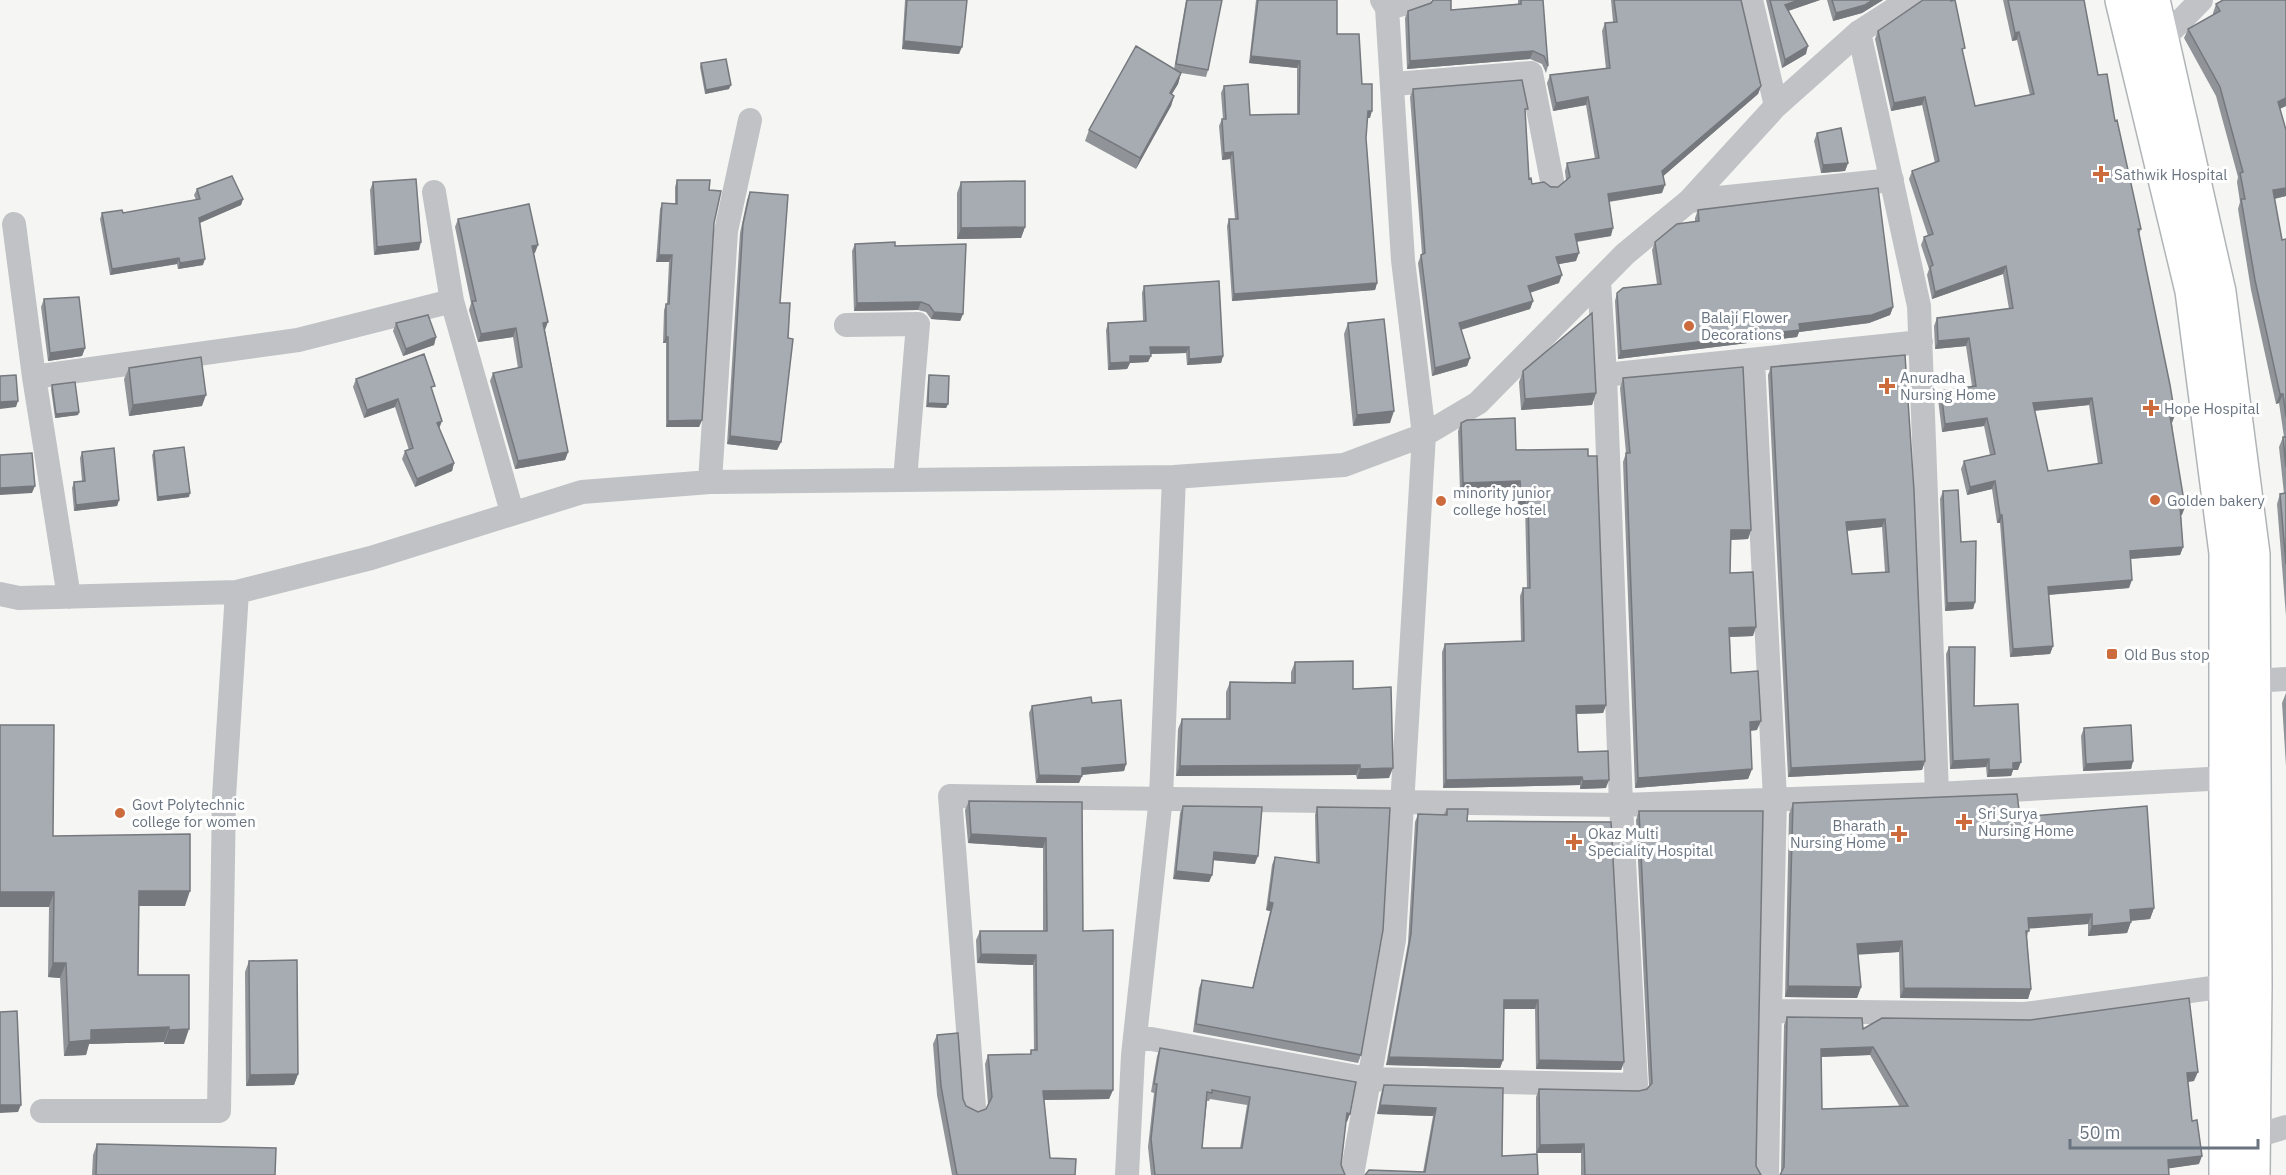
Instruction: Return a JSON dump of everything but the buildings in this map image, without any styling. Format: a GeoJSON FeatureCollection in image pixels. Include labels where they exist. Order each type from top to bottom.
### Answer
{"type":"FeatureCollection","features":[{"type":"Feature","properties":{"kind":"highway"},"geometry":{"type":"LineString","coordinates":[[2122,0],[2192,291],[2226,553],[2226,986],[2230,1175]]}},
{"type":"Feature","properties":{"kind":"highway"},"geometry":{"type":"LineString","coordinates":[[2153,0],[2218,292],[2253,554],[2253,1137],[2230,1175]]}},
{"type":"Feature","properties":{"kind":"street"},"geometry":{"type":"LineString","coordinates":[[1352,1175],[1394,940],[1404,803],[1424,435],[1402,260],[1394,84],[1384,4],[1419,0]]}},
{"type":"Feature","properties":{"kind":"street"},"geometry":{"type":"LineString","coordinates":[[1751,0],[1776,106]]}},
{"type":"Feature","properties":{"kind":"street"},"geometry":{"type":"LineString","coordinates":[[0,594],[19,598],[237,592],[371,558],[512,512],[582,492],[710,482],[1174,477],[1344,465],[1424,435],[1478,403],[1625,254],[1689,201],[1776,106],[1859,32],[1909,0]]}},
{"type":"Feature","properties":{"kind":"street"},"geometry":{"type":"LineString","coordinates":[[2161,41],[2201,0]]}},
{"type":"Feature","properties":{"kind":"street"},"geometry":{"type":"LineString","coordinates":[[1859,32],[1913,272],[1921,342],[1937,795]]}},
{"type":"Feature","properties":{"kind":"street"},"geometry":{"type":"LineString","coordinates":[[1394,84],[1531,73],[1552,180]]}},
{"type":"Feature","properties":{"kind":"street"},"geometry":{"type":"LineString","coordinates":[[710,482],[726,231],[750,120]]}},
{"type":"Feature","properties":{"kind":"street"},"geometry":{"type":"LineString","coordinates":[[1689,201],[1892,180]]}},
{"type":"Feature","properties":{"kind":"street"},"geometry":{"type":"LineString","coordinates":[[434,192],[452,301],[512,512]]}},
{"type":"Feature","properties":{"kind":"street"},"geometry":{"type":"LineString","coordinates":[[14,224],[34,376],[69,597]]}},
{"type":"Feature","properties":{"kind":"street"},"geometry":{"type":"LineString","coordinates":[[1135,1036],[1368,1078],[1636,1085],[1621,805],[1605,375],[1599,281]]}},
{"type":"Feature","properties":{"kind":"street"},"geometry":{"type":"LineString","coordinates":[[34,376],[298,340],[452,301]]}},
{"type":"Feature","properties":{"kind":"street"},"geometry":{"type":"LineString","coordinates":[[846,325],[918,324],[905,480]]}},
{"type":"Feature","properties":{"kind":"street"},"geometry":{"type":"LineString","coordinates":[[1605,375],[1921,342]]}},
{"type":"Feature","properties":{"kind":"street"},"geometry":{"type":"LineString","coordinates":[[1753,360],[1775,799],[1767,1175]]}},
{"type":"Feature","properties":{"kind":"street"},"geometry":{"type":"LineString","coordinates":[[1127,1175],[1135,1036],[1161,797],[1174,477]]}},
{"type":"Feature","properties":{"kind":"street"},"geometry":{"type":"LineString","coordinates":[[42,1111],[219,1111],[224,797],[237,592]]}},
{"type":"Feature","properties":{"kind":"street"},"geometry":{"type":"LineString","coordinates":[[2254,681],[2286,679]]}},
{"type":"Feature","properties":{"kind":"street"},"geometry":{"type":"LineString","coordinates":[[974,1107],[950,796],[1161,797],[1621,805],[1937,795],[2227,778]]}},
{"type":"Feature","properties":{"kind":"street"},"geometry":{"type":"LineString","coordinates":[[1770,1011],[2025,1014],[2226,986]]}},
{"type":"Feature","properties":{"kind":"street"},"geometry":{"type":"LineString","coordinates":[[2253,1137],[2286,1128]]}},
{"type":"Feature","properties":{"kind":"place","name":"Sathwik Hospital"},"geometry":{"type":"Point","coordinates":[2101,174]}},
{"type":"Feature","properties":{"kind":"place","name":"Balaji Flower Decorations"},"geometry":{"type":"Point","coordinates":[1689,326]}},
{"type":"Feature","properties":{"kind":"place","name":"Anuradha Nursing Home"},"geometry":{"type":"Point","coordinates":[1887,386]}},
{"type":"Feature","properties":{"kind":"place","name":"Hope Hospital"},"geometry":{"type":"Point","coordinates":[2151,408]}},
{"type":"Feature","properties":{"kind":"place","name":"Golden bakery"},"geometry":{"type":"Point","coordinates":[2155,500]}},
{"type":"Feature","properties":{"kind":"place","name":"minority junior college hostel"},"geometry":{"type":"Point","coordinates":[1441,501]}},
{"type":"Feature","properties":{"kind":"place","name":"Old Bus stop"},"geometry":{"type":"Point","coordinates":[2112,654]}},
{"type":"Feature","properties":{"kind":"place","name":"Govt Polytechnic college for women"},"geometry":{"type":"Point","coordinates":[120,813]}},
{"type":"Feature","properties":{"kind":"place","name":"Sri Surya Nursing Home"},"geometry":{"type":"Point","coordinates":[1964,822]}},
{"type":"Feature","properties":{"kind":"place","name":"Bharath Nursing Home"},"geometry":{"type":"Point","coordinates":[1899,834]}},
{"type":"Feature","properties":{"kind":"place","name":"Okaz Multi Speciality Hospital"},"geometry":{"type":"Point","coordinates":[1574,842]}}]}
